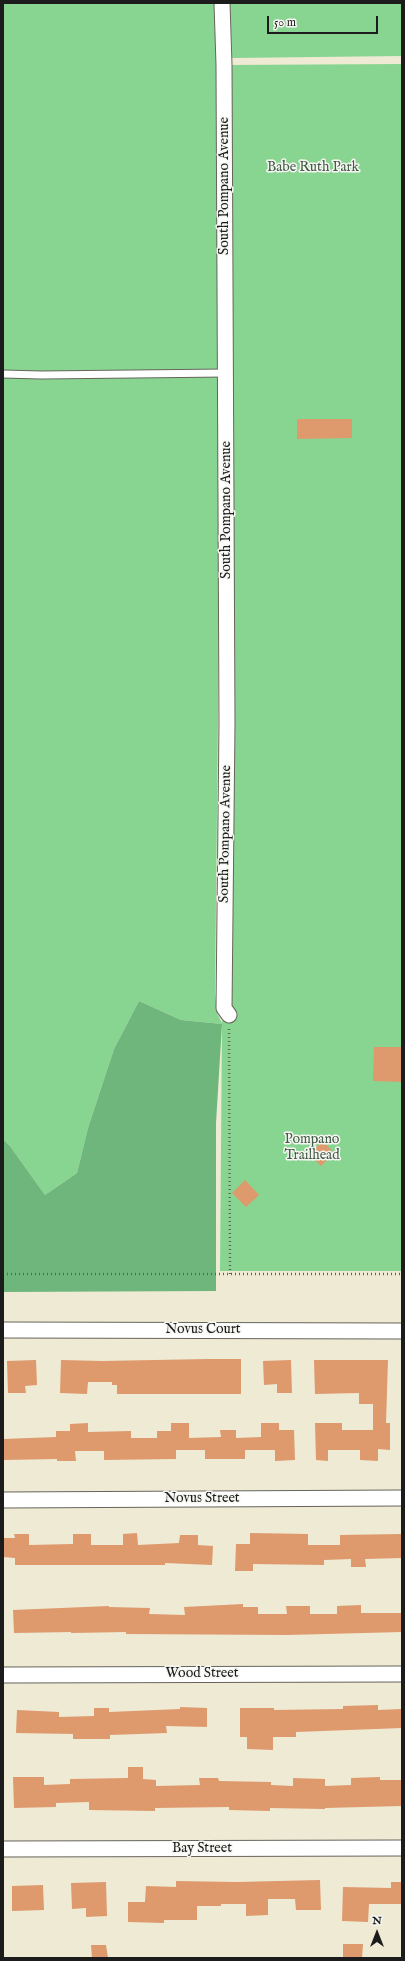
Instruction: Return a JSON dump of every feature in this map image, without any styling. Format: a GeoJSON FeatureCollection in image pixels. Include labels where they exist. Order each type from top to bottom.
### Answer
{"type":"FeatureCollection","features":[{"type":"Feature","properties":{"kind":"street","name":"South Pompano Avenue"},"geometry":{"type":"LineString","coordinates":[[222,3],[224,65],[227,723],[224,1008],[229,1015]]}},
{"type":"Feature","properties":{"kind":"street","name":"Novus Court"},"geometry":{"type":"LineString","coordinates":[[3,1330],[402,1331]]}},
{"type":"Feature","properties":{"kind":"street","name":"Novus Street"},"geometry":{"type":"LineString","coordinates":[[3,1500],[402,1498]]}},
{"type":"Feature","properties":{"kind":"street","name":"Wood Street"},"geometry":{"type":"LineString","coordinates":[[3,1675],[402,1674]]}},
{"type":"Feature","properties":{"kind":"street","name":"Bay Street"},"geometry":{"type":"LineString","coordinates":[[3,1850],[402,1848]]}},
{"type":"Feature","properties":{"kind":"lane"},"geometry":{"type":"LineString","coordinates":[[3,374],[226,373]]}},
{"type":"Feature","properties":{"kind":"path"},"geometry":{"type":"LineString","coordinates":[[229,1015],[230,1274]]}},
{"type":"Feature","properties":{"kind":"path"},"geometry":{"type":"LineString","coordinates":[[3,1274],[402,1274]]}},
{"type":"Feature","properties":{"kind":"green space"},"geometry":{"type":"Polygon","coordinates":[[[3,3],[214,3],[216,65],[218,371],[218,721],[215,993],[217,1013],[222,1023],[224,1008],[224,65],[402,64],[402,1271],[220,1271],[222,1024],[181,1020],[139,1001],[114,1049],[88,1128],[77,1173],[45,1195],[10,1146],[3,1139],[3,3]]]}},
{"type":"Feature","properties":{"kind":"green space"},"geometry":{"type":"Polygon","coordinates":[[[230,3],[402,3],[402,56],[232,58],[230,3]]]}},
{"type":"Feature","properties":{"kind":"green space"},"geometry":{"type":"Polygon","coordinates":[[[139,1001],[181,1020],[222,1024],[216,1123],[216,1291],[3,1292],[3,1139],[10,1146],[45,1195],[77,1173],[88,1128],[114,1049],[139,1001]]]}},
{"type":"Feature","properties":{"kind":"building"},"geometry":{"type":"Polygon","coordinates":[[[297,419],[352,419],[352,438],[297,439],[297,419]]]}},
{"type":"Feature","properties":{"kind":"building"},"geometry":{"type":"Polygon","coordinates":[[[374,1047],[402,1047],[402,1082],[373,1081],[374,1047]]]}},
{"type":"Feature","properties":{"kind":"building"},"geometry":{"type":"Polygon","coordinates":[[[323,1141],[334,1153],[321,1166],[309,1154],[323,1141]]]}},
{"type":"Feature","properties":{"kind":"building"},"geometry":{"type":"Polygon","coordinates":[[[245,1180],[259,1195],[246,1207],[232,1193],[245,1180]]]}},
{"type":"Feature","properties":{"kind":"building"},"geometry":{"type":"Polygon","coordinates":[[[241,1359],[241,1394],[117,1394],[117,1385],[112,1385],[112,1382],[88,1382],[87,1394],[60,1393],[61,1360],[102,1361],[241,1359]]]}},
{"type":"Feature","properties":{"kind":"building"},"geometry":{"type":"Polygon","coordinates":[[[36,1360],[37,1385],[25,1386],[26,1393],[8,1393],[7,1361],[36,1360]]]}},
{"type":"Feature","properties":{"kind":"building"},"geometry":{"type":"Polygon","coordinates":[[[291,1360],[292,1393],[277,1393],[277,1384],[264,1385],[263,1361],[291,1360]]]}},
{"type":"Feature","properties":{"kind":"building"},"geometry":{"type":"Polygon","coordinates":[[[314,1360],[388,1360],[386,1423],[390,1423],[390,1450],[378,1449],[378,1461],[360,1460],[360,1450],[328,1450],[328,1461],[316,1460],[315,1423],[342,1423],[342,1430],[373,1430],[373,1404],[359,1404],[359,1393],[315,1394],[314,1360]]]}},
{"type":"Feature","properties":{"kind":"building"},"geometry":{"type":"Polygon","coordinates":[[[88,1423],[88,1432],[131,1431],[131,1438],[157,1438],[157,1431],[171,1431],[171,1423],[189,1423],[189,1438],[221,1437],[220,1430],[236,1430],[236,1438],[261,1437],[261,1423],[279,1423],[279,1430],[294,1430],[295,1460],[275,1461],[275,1450],[245,1450],[245,1459],[205,1459],[205,1450],[176,1450],[176,1459],[104,1460],[104,1451],[75,1451],[76,1461],[57,1461],[57,1459],[4,1460],[3,1439],[56,1437],[56,1431],[70,1431],[70,1424],[88,1423]]]}},
{"type":"Feature","properties":{"kind":"building"},"geometry":{"type":"Polygon","coordinates":[[[137,1533],[138,1545],[179,1543],[180,1535],[198,1535],[198,1545],[213,1546],[212,1565],[165,1563],[165,1565],[15,1565],[15,1558],[3,1557],[3,1538],[15,1538],[14,1534],[29,1534],[29,1545],[73,1544],[73,1534],[91,1534],[91,1545],[123,1545],[123,1534],[137,1533]]]}},
{"type":"Feature","properties":{"kind":"building"},"geometry":{"type":"Polygon","coordinates":[[[250,1533],[308,1534],[308,1545],[340,1545],[340,1535],[402,1534],[402,1558],[365,1559],[366,1567],[351,1567],[351,1559],[324,1560],[324,1565],[253,1564],[253,1571],[235,1571],[236,1544],[250,1544],[250,1533]]]}},
{"type":"Feature","properties":{"kind":"building"},"geometry":{"type":"Polygon","coordinates":[[[243,1604],[243,1607],[258,1607],[258,1614],[287,1614],[286,1606],[310,1606],[310,1614],[337,1614],[337,1606],[361,1605],[361,1613],[402,1613],[402,1632],[287,1635],[126,1634],[126,1632],[14,1633],[13,1610],[109,1606],[150,1608],[149,1614],[185,1615],[184,1607],[243,1604]]]}},
{"type":"Feature","properties":{"kind":"building"},"geometry":{"type":"Polygon","coordinates":[[[378,1705],[378,1710],[402,1709],[402,1728],[296,1732],[296,1737],[273,1737],[273,1750],[247,1749],[247,1737],[240,1737],[240,1708],[274,1708],[274,1710],[343,1709],[343,1706],[378,1705]]]}},
{"type":"Feature","properties":{"kind":"building"},"geometry":{"type":"Polygon","coordinates":[[[180,1707],[207,1708],[207,1727],[166,1726],[167,1733],[110,1735],[110,1739],[73,1739],[73,1734],[16,1733],[17,1710],[59,1712],[59,1717],[94,1716],[94,1708],[109,1708],[109,1712],[180,1709],[180,1707]]]}},
{"type":"Feature","properties":{"kind":"building"},"geometry":{"type":"Polygon","coordinates":[[[128,1767],[143,1767],[143,1779],[156,1780],[156,1786],[200,1785],[199,1778],[218,1778],[219,1781],[271,1782],[271,1785],[293,1786],[293,1778],[325,1779],[325,1786],[351,1785],[351,1778],[380,1777],[380,1780],[402,1780],[402,1806],[325,1809],[270,1808],[270,1811],[229,1810],[229,1807],[155,1808],[155,1811],[89,1810],[89,1802],[56,1803],[56,1807],[14,1808],[13,1777],[44,1777],[44,1785],[70,1784],[70,1779],[128,1778],[128,1767]]]}},
{"type":"Feature","properties":{"kind":"building"},"geometry":{"type":"Polygon","coordinates":[[[320,1880],[321,1910],[296,1910],[295,1899],[268,1899],[268,1915],[246,1916],[246,1904],[221,1904],[221,1906],[197,1906],[197,1920],[164,1920],[164,1923],[128,1922],[128,1902],[145,1902],[146,1886],[176,1887],[176,1881],[237,1882],[320,1880]]]}},
{"type":"Feature","properties":{"kind":"building"},"geometry":{"type":"Polygon","coordinates":[[[106,1882],[107,1916],[86,1917],[86,1908],[72,1909],[71,1883],[106,1882]]]}},
{"type":"Feature","properties":{"kind":"building"},"geometry":{"type":"Polygon","coordinates":[[[391,1882],[402,1882],[402,1904],[369,1904],[368,1922],[342,1921],[343,1887],[391,1888],[391,1882]]]}},
{"type":"Feature","properties":{"kind":"building"},"geometry":{"type":"Polygon","coordinates":[[[43,1885],[44,1910],[12,1911],[12,1886],[43,1885]]]}},
{"type":"Feature","properties":{"kind":"building"},"geometry":{"type":"Polygon","coordinates":[[[343,1944],[363,1944],[362,1958],[343,1958],[343,1944]]]}},
{"type":"Feature","properties":{"kind":"building"},"geometry":{"type":"Polygon","coordinates":[[[91,1945],[106,1945],[108,1958],[92,1958],[91,1945]]]}},
{"type":"Feature","properties":{"kind":"park label","name":"Babe Ruth Park"},"geometry":{"type":"Point","coordinates":[313,168]}},
{"type":"Feature","properties":{"kind":"park label","name":"Pompano Trailhead"},"geometry":{"type":"Point","coordinates":[312,1148]}}]}
